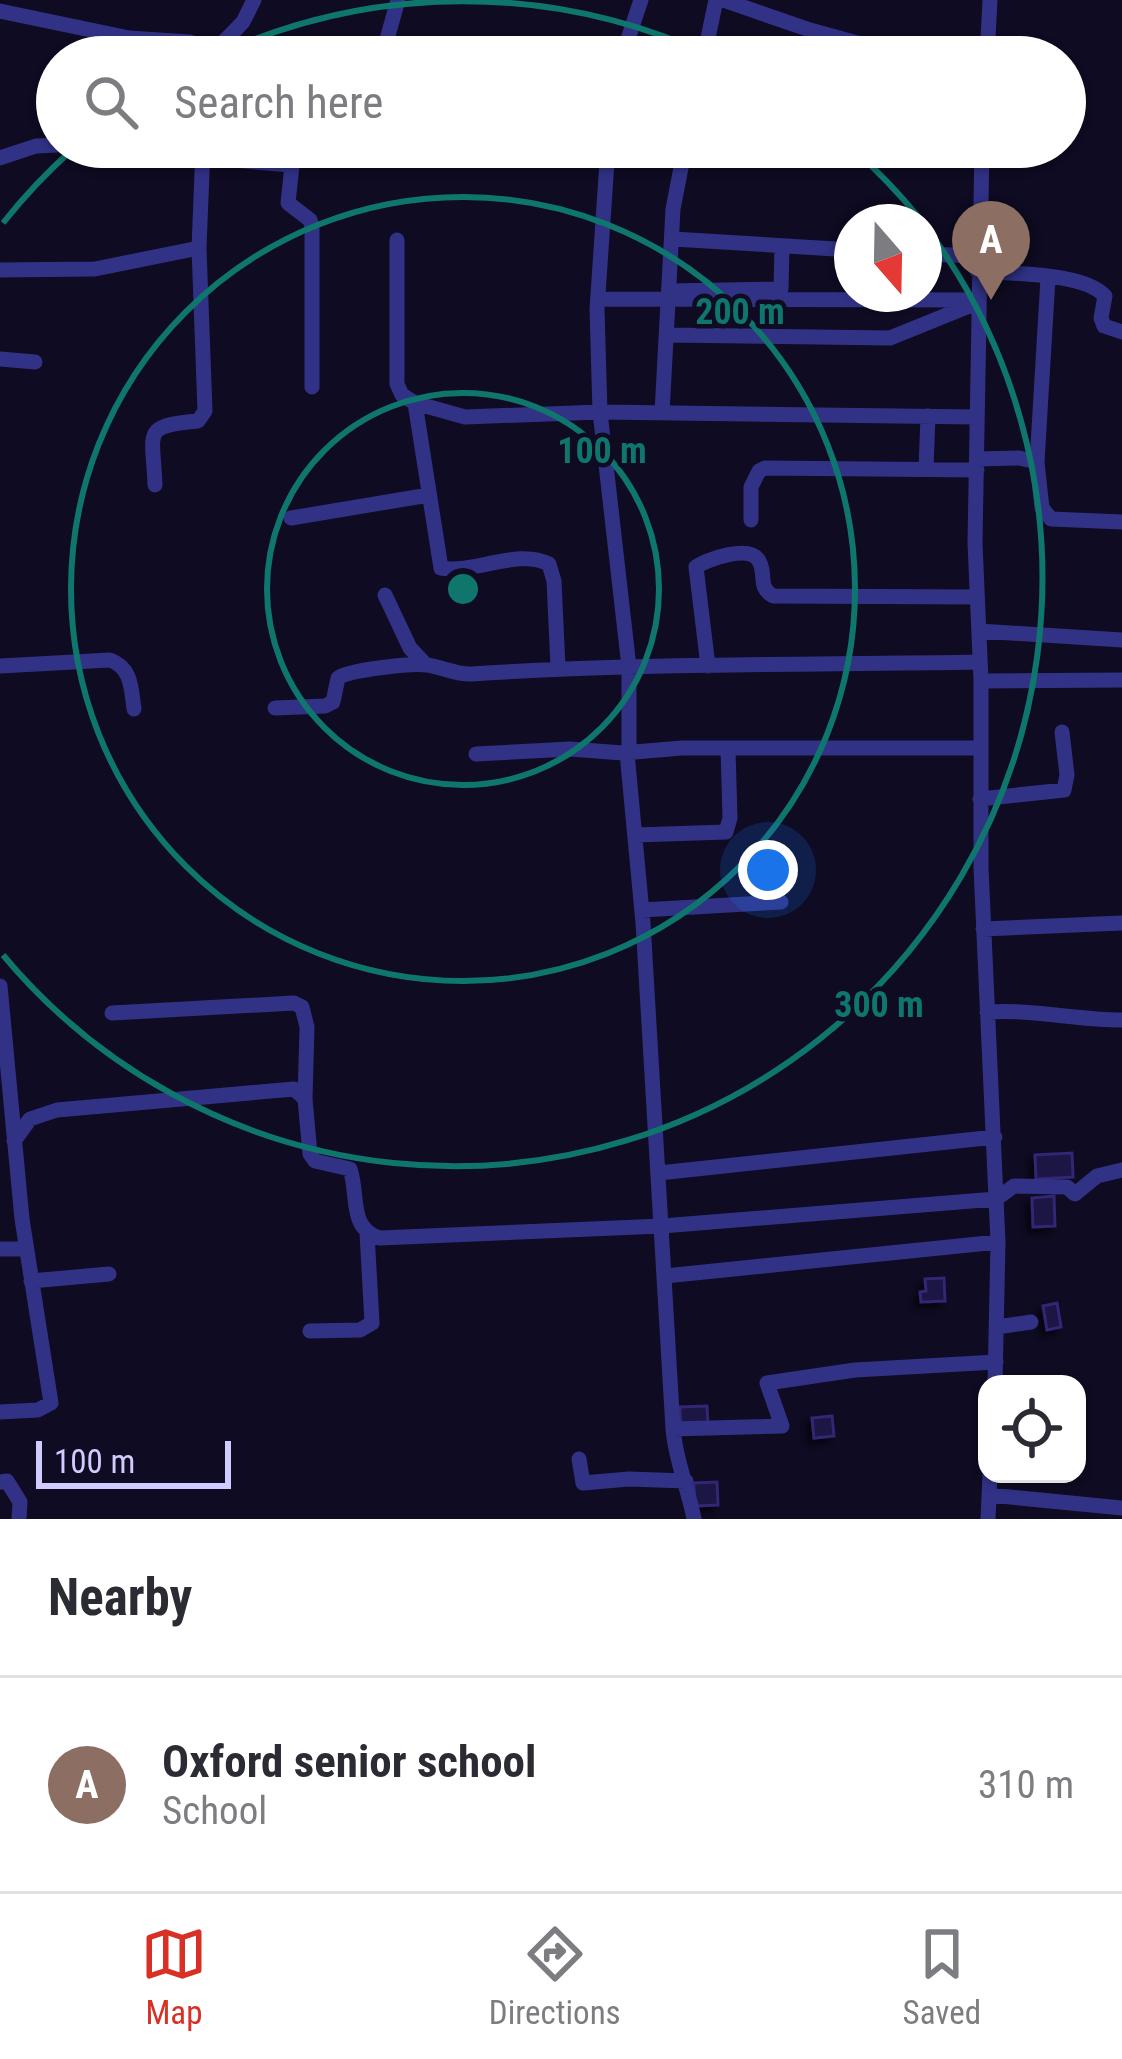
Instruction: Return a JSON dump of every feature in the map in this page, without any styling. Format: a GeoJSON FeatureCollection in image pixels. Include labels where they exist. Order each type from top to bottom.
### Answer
{"type":"FeatureCollection","features":[{"type":"Feature","properties":{"kind":"street"},"geometry":{"type":"LineString","coordinates":[[229,36],[254,0]]}},
{"type":"Feature","properties":{"kind":"street"},"geometry":{"type":"LineString","coordinates":[[388,36],[398,0]]}},
{"type":"Feature","properties":{"kind":"street"},"geometry":{"type":"LineString","coordinates":[[629,36],[641,0]]}},
{"type":"Feature","properties":{"kind":"street"},"geometry":{"type":"LineString","coordinates":[[710,36],[719,0],[832,36]]}},
{"type":"Feature","properties":{"kind":"street"},"geometry":{"type":"LineString","coordinates":[[988,36],[990,0]]}},
{"type":"Feature","properties":{"kind":"street"},"geometry":{"type":"LineString","coordinates":[[0,11],[119,36]]}},
{"type":"Feature","properties":{"kind":"street"},"geometry":{"type":"LineString","coordinates":[[0,158],[36,146]]}},
{"type":"Feature","properties":{"kind":"street"},"geometry":{"type":"LineString","coordinates":[[155,485],[157,428],[163,422],[198,421],[205,411],[199,248],[202,168]]}},
{"type":"Feature","properties":{"kind":"street"},"geometry":{"type":"LineString","coordinates":[[292,168],[288,203],[312,226],[312,387]]}},
{"type":"Feature","properties":{"kind":"street"},"geometry":{"type":"LineString","coordinates":[[607,168],[598,299],[600,412],[629,667],[629,746],[673,1429],[694,1519]]}},
{"type":"Feature","properties":{"kind":"street"},"geometry":{"type":"LineString","coordinates":[[662,412],[673,209],[681,168]]}},
{"type":"Feature","properties":{"kind":"street"},"geometry":{"type":"LineString","coordinates":[[981,168],[976,301],[977,597],[983,929],[998,1242],[995,1375]]}},
{"type":"Feature","properties":{"kind":"street"},"geometry":{"type":"LineString","coordinates":[[673,239],[834,249]]}},
{"type":"Feature","properties":{"kind":"street"},"geometry":{"type":"LineString","coordinates":[[397,241],[395,372],[402,395],[415,403],[465,417],[600,412],[976,417]]}},
{"type":"Feature","properties":{"kind":"street"},"geometry":{"type":"LineString","coordinates":[[598,299],[781,289],[782,247]]}},
{"type":"Feature","properties":{"kind":"street"},"geometry":{"type":"LineString","coordinates":[[0,270],[95,269],[199,248]]}},
{"type":"Feature","properties":{"kind":"street"},"geometry":{"type":"LineString","coordinates":[[942,257],[1099,289],[1105,296],[1104,326],[1122,332]]}},
{"type":"Feature","properties":{"kind":"street"},"geometry":{"type":"LineString","coordinates":[[1048,278],[1037,462],[1042,508],[1051,518],[1122,520]]}},
{"type":"Feature","properties":{"kind":"street"},"geometry":{"type":"LineString","coordinates":[[669,296],[976,301]]}},
{"type":"Feature","properties":{"kind":"street"},"geometry":{"type":"LineString","coordinates":[[667,335],[890,338],[976,301]]}},
{"type":"Feature","properties":{"kind":"street"},"geometry":{"type":"LineString","coordinates":[[0,359],[35,362]]}},
{"type":"Feature","properties":{"kind":"street"},"geometry":{"type":"LineString","coordinates":[[415,403],[441,568],[532,558],[549,564],[559,667]]}},
{"type":"Feature","properties":{"kind":"street"},"geometry":{"type":"LineString","coordinates":[[926,469],[928,416]]}},
{"type":"Feature","properties":{"kind":"street"},"geometry":{"type":"LineString","coordinates":[[751,520],[752,487],[765,468],[926,469],[1019,458],[1037,462]]}},
{"type":"Feature","properties":{"kind":"street"},"geometry":{"type":"LineString","coordinates":[[291,518],[429,495]]}},
{"type":"Feature","properties":{"kind":"street"},"geometry":{"type":"LineString","coordinates":[[708,666],[695,576],[696,567],[715,559],[754,555],[762,585],[772,596],[977,597]]}},
{"type":"Feature","properties":{"kind":"street"},"geometry":{"type":"LineString","coordinates":[[385,595],[410,648],[426,665]]}},
{"type":"Feature","properties":{"kind":"street"},"geometry":{"type":"LineString","coordinates":[[979,632],[1122,640]]}},
{"type":"Feature","properties":{"kind":"street"},"geometry":{"type":"LineString","coordinates":[[0,666],[110,660],[127,673],[134,709]]}},
{"type":"Feature","properties":{"kind":"street"},"geometry":{"type":"LineString","coordinates":[[275,708],[333,702],[338,678],[350,670],[426,665],[460,674],[559,667],[980,662]]}},
{"type":"Feature","properties":{"kind":"street"},"geometry":{"type":"LineString","coordinates":[[981,682],[1122,680]]}},
{"type":"Feature","properties":{"kind":"street"},"geometry":{"type":"LineString","coordinates":[[980,799],[1064,790],[1062,732]]}},
{"type":"Feature","properties":{"kind":"street"},"geometry":{"type":"LineString","coordinates":[[476,754],[570,749],[981,748]]}},
{"type":"Feature","properties":{"kind":"street"},"geometry":{"type":"LineString","coordinates":[[635,835],[726,832],[730,818],[728,749]]}},
{"type":"Feature","properties":{"kind":"street"},"geometry":{"type":"LineString","coordinates":[[642,910],[781,902]]}},
{"type":"Feature","properties":{"kind":"street"},"geometry":{"type":"LineString","coordinates":[[983,929],[1122,923]]}},
{"type":"Feature","properties":{"kind":"street"},"geometry":{"type":"LineString","coordinates":[[0,986],[26,1249],[51,1403],[38,1411],[0,1412]]}},
{"type":"Feature","properties":{"kind":"street"},"geometry":{"type":"LineString","coordinates":[[112,1013],[294,1003],[302,1007],[307,1027],[305,1099],[310,1154],[315,1161],[350,1168],[358,1220],[380,1238],[662,1226],[996,1198],[1014,1186],[1067,1187],[1075,1194],[1097,1176],[1122,1170]]}},
{"type":"Feature","properties":{"kind":"street"},"geometry":{"type":"LineString","coordinates":[[987,1012],[1033,1010],[1122,1021]]}},
{"type":"Feature","properties":{"kind":"street"},"geometry":{"type":"LineString","coordinates":[[14,1141],[30,1119],[57,1110],[282,1088],[294,1089],[305,1099]]}},
{"type":"Feature","properties":{"kind":"street"},"geometry":{"type":"LineString","coordinates":[[659,1173],[994,1137]]}},
{"type":"Feature","properties":{"kind":"street"},"geometry":{"type":"LineString","coordinates":[[310,1331],[349,1331],[373,1323],[367,1232]]}},
{"type":"Feature","properties":{"kind":"street"},"geometry":{"type":"LineString","coordinates":[[665,1276],[998,1242]]}},
{"type":"Feature","properties":{"kind":"street"},"geometry":{"type":"LineString","coordinates":[[0,1250],[26,1249]]}},
{"type":"Feature","properties":{"kind":"street"},"geometry":{"type":"LineString","coordinates":[[31,1281],[109,1274]]}},
{"type":"Feature","properties":{"kind":"street"},"geometry":{"type":"LineString","coordinates":[[997,1327],[1031,1322]]}},
{"type":"Feature","properties":{"kind":"street"},"geometry":{"type":"LineString","coordinates":[[673,1429],[782,1426],[767,1382],[855,1370],[996,1362]]}},
{"type":"Feature","properties":{"kind":"street"},"geometry":{"type":"LineString","coordinates":[[579,1459],[583,1483],[686,1481]]}},
{"type":"Feature","properties":{"kind":"street"},"geometry":{"type":"LineString","coordinates":[[0,1482],[7,1481],[20,1502],[19,1519]]}},
{"type":"Feature","properties":{"kind":"street"},"geometry":{"type":"LineString","coordinates":[[988,1519],[990,1483]]}},
{"type":"Feature","properties":{"kind":"street"},"geometry":{"type":"LineString","coordinates":[[989,1495],[1122,1508]]}},
{"type":"Feature","properties":{"kind":"building"},"geometry":{"type":"Polygon","coordinates":[[[1072,1153],[1073,1177],[1036,1179],[1035,1155],[1072,1153]]]}},
{"type":"Feature","properties":{"kind":"building"},"geometry":{"type":"Polygon","coordinates":[[[1054,1196],[1055,1226],[1033,1227],[1032,1198],[1054,1196]]]}},
{"type":"Feature","properties":{"kind":"building"},"geometry":{"type":"Polygon","coordinates":[[[944,1278],[945,1301],[921,1302],[925,1279],[944,1278]]]}},
{"type":"Feature","properties":{"kind":"building"},"geometry":{"type":"Polygon","coordinates":[[[1057,1303],[1061,1327],[1047,1330],[1043,1306],[1057,1303]]]}},
{"type":"Feature","properties":{"kind":"building"},"geometry":{"type":"Polygon","coordinates":[[[707,1406],[708,1425],[681,1427],[680,1407],[707,1406]]]}},
{"type":"Feature","properties":{"kind":"building"},"geometry":{"type":"Polygon","coordinates":[[[832,1416],[834,1436],[814,1438],[812,1418],[832,1416]]]}},
{"type":"Feature","properties":{"kind":"building"},"geometry":{"type":"Polygon","coordinates":[[[717,1482],[718,1505],[695,1506],[694,1483],[717,1482]]]}},
{"type":"Feature","properties":{"kind":"place","name":"Oxford senior school"},"geometry":{"type":"Point","coordinates":[991,300]}}]}
